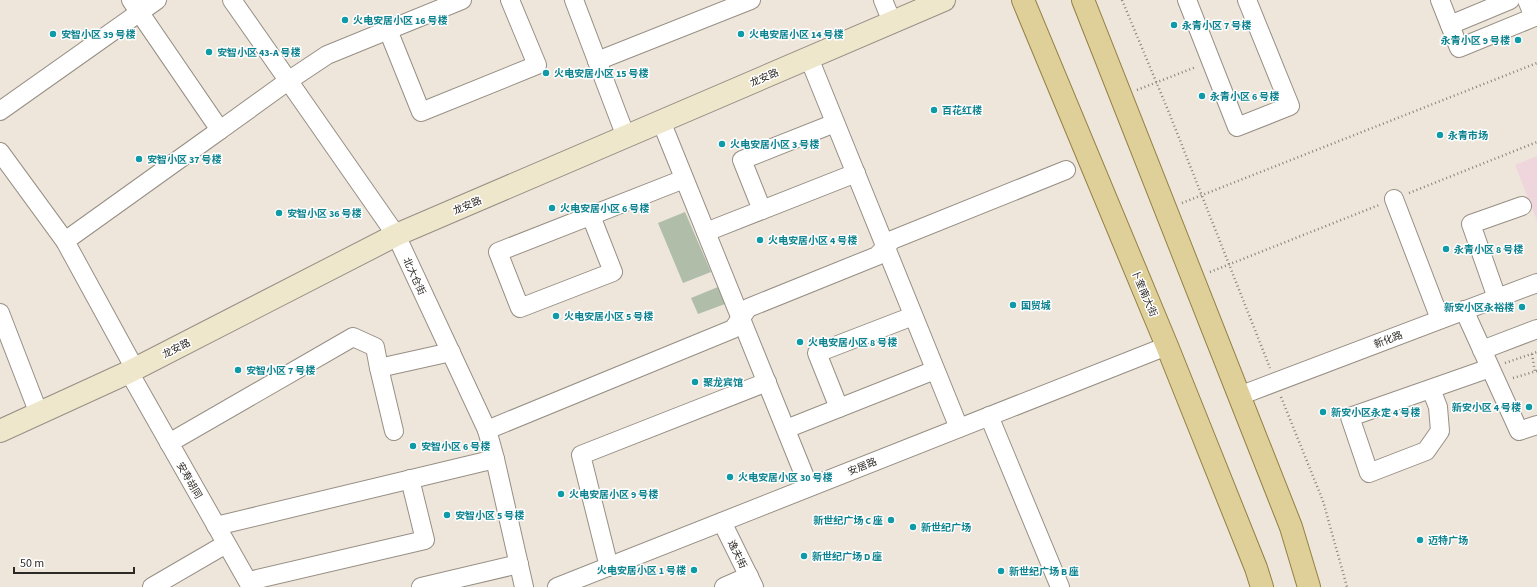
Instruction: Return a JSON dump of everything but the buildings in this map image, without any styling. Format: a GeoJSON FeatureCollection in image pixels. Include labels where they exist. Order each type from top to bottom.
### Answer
{"type":"FeatureCollection","features":[{"type":"Feature","properties":{"kind":"main road","name":"卜奎南大街"},"geometry":{"type":"LineString","coordinates":[[1023,0],[1167,346],[1256,568],[1262,587]]}},
{"type":"Feature","properties":{"kind":"main road"},"geometry":{"type":"LineString","coordinates":[[1083,0],[1291,527],[1309,587]]}},
{"type":"Feature","properties":{"kind":"street"},"geometry":{"type":"LineString","coordinates":[[0,111],[136,6],[157,0]]}},
{"type":"Feature","properties":{"kind":"street","name":"北大仓街"},"geometry":{"type":"LineString","coordinates":[[232,0],[396,235],[487,430],[524,587]]}},
{"type":"Feature","properties":{"kind":"street"},"geometry":{"type":"LineString","coordinates":[[65,241],[288,81],[328,55],[462,0]]}},
{"type":"Feature","properties":{"kind":"street"},"geometry":{"type":"LineString","coordinates":[[388,30],[421,112],[537,65],[510,0]]}},
{"type":"Feature","properties":{"kind":"street"},"geometry":{"type":"LineString","coordinates":[[574,0],[626,136]]}},
{"type":"Feature","properties":{"kind":"street"},"geometry":{"type":"LineString","coordinates":[[597,61],[751,0]]}},
{"type":"Feature","properties":{"kind":"street"},"geometry":{"type":"LineString","coordinates":[[883,0],[892,22]]}},
{"type":"Feature","properties":{"kind":"street","name":"龙安路"},"geometry":{"type":"LineString","coordinates":[[0,431],[132,371],[396,235],[944,0]]}},
{"type":"Feature","properties":{"kind":"street"},"geometry":{"type":"LineString","coordinates":[[1187,0],[1238,127],[1290,106],[1247,0]]}},
{"type":"Feature","properties":{"kind":"street"},"geometry":{"type":"LineString","coordinates":[[1440,0],[1459,48],[1536,17],[1526,0]]}},
{"type":"Feature","properties":{"kind":"street"},"geometry":{"type":"LineString","coordinates":[[1450,25],[1510,0]]}},
{"type":"Feature","properties":{"kind":"street"},"geometry":{"type":"LineString","coordinates":[[136,6],[220,130]]}},
{"type":"Feature","properties":{"kind":"street"},"geometry":{"type":"LineString","coordinates":[[809,58],[959,428]]}},
{"type":"Feature","properties":{"kind":"street"},"geometry":{"type":"LineString","coordinates":[[661,122],[809,487]]}},
{"type":"Feature","properties":{"kind":"street"},"geometry":{"type":"LineString","coordinates":[[762,210],[742,160],[835,123]]}},
{"type":"Feature","properties":{"kind":"street","name":"安寿胡同"},"geometry":{"type":"LineString","coordinates":[[0,152],[65,241],[169,443],[250,584]]}},
{"type":"Feature","properties":{"kind":"street"},"geometry":{"type":"LineString","coordinates":[[487,430],[733,329],[748,308],[877,256],[892,240],[1066,170]]}},
{"type":"Feature","properties":{"kind":"street"},"geometry":{"type":"LineString","coordinates":[[706,232],[856,173]]}},
{"type":"Feature","properties":{"kind":"street"},"geometry":{"type":"LineString","coordinates":[[591,216],[613,272],[520,308],[498,252],[684,179]]}},
{"type":"Feature","properties":{"kind":"street"},"geometry":{"type":"LineString","coordinates":[[1394,199],[1440,320]]}},
{"type":"Feature","properties":{"kind":"street"},"geometry":{"type":"LineString","coordinates":[[1497,298],[1471,224],[1522,206]]}},
{"type":"Feature","properties":{"kind":"street","name":"新化路"},"geometry":{"type":"LineString","coordinates":[[1239,396],[1537,283]]}},
{"type":"Feature","properties":{"kind":"street"},"geometry":{"type":"LineString","coordinates":[[1464,310],[1519,431]]}},
{"type":"Feature","properties":{"kind":"street"},"geometry":{"type":"LineString","coordinates":[[0,313],[39,414]]}},
{"type":"Feature","properties":{"kind":"street"},"geometry":{"type":"LineString","coordinates":[[839,408],[817,353],[913,316]]}},
{"type":"Feature","properties":{"kind":"street"},"geometry":{"type":"LineString","coordinates":[[1482,350],[1537,329]]}},
{"type":"Feature","properties":{"kind":"street"},"geometry":{"type":"LineString","coordinates":[[169,443],[353,337],[375,347],[394,431]]}},
{"type":"Feature","properties":{"kind":"street","name":"安居路"},"geometry":{"type":"LineString","coordinates":[[558,587],[1167,346]]}},
{"type":"Feature","properties":{"kind":"street"},"geometry":{"type":"LineString","coordinates":[[379,368],[451,352]]}},
{"type":"Feature","properties":{"kind":"street"},"geometry":{"type":"LineString","coordinates":[[786,429],[935,370]]}},
{"type":"Feature","properties":{"kind":"street"},"geometry":{"type":"LineString","coordinates":[[1430,389],[1438,407],[1440,431],[1426,451],[1369,474],[1350,417],[1430,389],[1494,375]]}},
{"type":"Feature","properties":{"kind":"street"},"geometry":{"type":"LineString","coordinates":[[609,567],[582,455],[767,382]]}},
{"type":"Feature","properties":{"kind":"street"},"geometry":{"type":"LineString","coordinates":[[989,416],[1060,587]]}},
{"type":"Feature","properties":{"kind":"street"},"geometry":{"type":"LineString","coordinates":[[1519,431],[1537,425]]}},
{"type":"Feature","properties":{"kind":"street"},"geometry":{"type":"LineString","coordinates":[[1519,431],[1537,436]]}},
{"type":"Feature","properties":{"kind":"street"},"geometry":{"type":"LineString","coordinates":[[216,526],[495,459]]}},
{"type":"Feature","properties":{"kind":"street"},"geometry":{"type":"LineString","coordinates":[[250,584],[425,540],[410,479]]}},
{"type":"Feature","properties":{"kind":"street","name":"逸夫街"},"geometry":{"type":"LineString","coordinates":[[722,522],[751,582]]}},
{"type":"Feature","properties":{"kind":"street"},"geometry":{"type":"LineString","coordinates":[[152,587],[226,544]]}},
{"type":"Feature","properties":{"kind":"street"},"geometry":{"type":"LineString","coordinates":[[421,587],[519,564]]}},
{"type":"Feature","properties":{"kind":"street"},"geometry":{"type":"LineString","coordinates":[[724,587],[751,582]]}},
{"type":"Feature","properties":{"kind":"path"},"geometry":{"type":"LineString","coordinates":[[1122,0],[1202,196],[1323,502],[1347,587]]}},
{"type":"Feature","properties":{"kind":"path"},"geometry":{"type":"LineString","coordinates":[[1121,97],[1211,60]]}},
{"type":"Feature","properties":{"kind":"path"},"geometry":{"type":"LineString","coordinates":[[1166,210],[1537,63]]}},
{"type":"Feature","properties":{"kind":"path"},"geometry":{"type":"LineString","coordinates":[[1193,279],[1537,142]]}},
{"type":"Feature","properties":{"kind":"path"},"geometry":{"type":"LineString","coordinates":[[1494,375],[1537,352]]}},
{"type":"Feature","properties":{"kind":"path"},"geometry":{"type":"LineString","coordinates":[[1494,375],[1536,371],[1532,354]]}},
{"type":"Feature","properties":{"kind":"shaded area"},"geometry":{"type":"Polygon","coordinates":[[[1537,156],[1537,221],[1515,165],[1537,156]]]}},
{"type":"Feature","properties":{"kind":"green space"},"geometry":{"type":"Polygon","coordinates":[[[685,212],[711,272],[683,283],[658,223],[685,212]]]}},
{"type":"Feature","properties":{"kind":"green space"},"geometry":{"type":"Polygon","coordinates":[[[718,287],[725,304],[698,314],[691,298],[718,287]]]}},
{"type":"Feature","properties":{"kind":"place","name":"火电安居小区 16 号楼"},"geometry":{"type":"Point","coordinates":[345,20]}},
{"type":"Feature","properties":{"kind":"place","name":"永青小区 7 号楼"},"geometry":{"type":"Point","coordinates":[1174,25]}},
{"type":"Feature","properties":{"kind":"place","name":"安智小区 39 号楼"},"geometry":{"type":"Point","coordinates":[53,34]}},
{"type":"Feature","properties":{"kind":"place","name":"火电安居小区 14 号楼"},"geometry":{"type":"Point","coordinates":[741,34]}},
{"type":"Feature","properties":{"kind":"place","name":"永青小区 9 号楼"},"geometry":{"type":"Point","coordinates":[1518,40]}},
{"type":"Feature","properties":{"kind":"place","name":"安智小区 43-A 号楼"},"geometry":{"type":"Point","coordinates":[209,52]}},
{"type":"Feature","properties":{"kind":"place","name":"火电安居小区 15 号楼"},"geometry":{"type":"Point","coordinates":[546,73]}},
{"type":"Feature","properties":{"kind":"place","name":"永青小区 6 号楼"},"geometry":{"type":"Point","coordinates":[1202,96]}},
{"type":"Feature","properties":{"kind":"place","name":"百花红楼"},"geometry":{"type":"Point","coordinates":[934,110]}},
{"type":"Feature","properties":{"kind":"place","name":"永青市场"},"geometry":{"type":"Point","coordinates":[1440,135]}},
{"type":"Feature","properties":{"kind":"place","name":"火电安居小区 3 号楼"},"geometry":{"type":"Point","coordinates":[722,144]}},
{"type":"Feature","properties":{"kind":"place","name":"安智小区 37 号楼"},"geometry":{"type":"Point","coordinates":[139,159]}},
{"type":"Feature","properties":{"kind":"place","name":"火电安居小区 6 号楼"},"geometry":{"type":"Point","coordinates":[552,208]}},
{"type":"Feature","properties":{"kind":"place","name":"安智小区 36 号楼"},"geometry":{"type":"Point","coordinates":[279,213]}},
{"type":"Feature","properties":{"kind":"place","name":"火电安居小区 4 号楼"},"geometry":{"type":"Point","coordinates":[760,240]}},
{"type":"Feature","properties":{"kind":"place","name":"永青小区 8 号楼"},"geometry":{"type":"Point","coordinates":[1446,249]}},
{"type":"Feature","properties":{"kind":"place","name":"国贸城"},"geometry":{"type":"Point","coordinates":[1013,305]}},
{"type":"Feature","properties":{"kind":"place","name":"新安小区永裕楼"},"geometry":{"type":"Point","coordinates":[1522,307]}},
{"type":"Feature","properties":{"kind":"place","name":"火电安居小区 5 号楼"},"geometry":{"type":"Point","coordinates":[556,316]}},
{"type":"Feature","properties":{"kind":"place","name":"火电安居小区 8 号楼"},"geometry":{"type":"Point","coordinates":[800,342]}},
{"type":"Feature","properties":{"kind":"place","name":"安智小区 7 号楼"},"geometry":{"type":"Point","coordinates":[238,370]}},
{"type":"Feature","properties":{"kind":"place","name":"聚龙宾馆"},"geometry":{"type":"Point","coordinates":[695,382]}},
{"type":"Feature","properties":{"kind":"place","name":"新安小区 4 号楼"},"geometry":{"type":"Point","coordinates":[1529,407]}},
{"type":"Feature","properties":{"kind":"place","name":"新安小区永定 4 号楼"},"geometry":{"type":"Point","coordinates":[1323,412]}},
{"type":"Feature","properties":{"kind":"place","name":"安智小区 6 号楼"},"geometry":{"type":"Point","coordinates":[413,446]}},
{"type":"Feature","properties":{"kind":"place","name":"火电安居小区 30 号楼"},"geometry":{"type":"Point","coordinates":[730,477]}},
{"type":"Feature","properties":{"kind":"place","name":"火电安居小区 9 号楼"},"geometry":{"type":"Point","coordinates":[561,494]}},
{"type":"Feature","properties":{"kind":"place","name":"安智小区 5 号楼"},"geometry":{"type":"Point","coordinates":[447,515]}},
{"type":"Feature","properties":{"kind":"place","name":"新世纪广场 C 座"},"geometry":{"type":"Point","coordinates":[891,520]}},
{"type":"Feature","properties":{"kind":"place","name":"新世纪广场"},"geometry":{"type":"Point","coordinates":[913,527]}},
{"type":"Feature","properties":{"kind":"place","name":"迈特广场"},"geometry":{"type":"Point","coordinates":[1420,540]}},
{"type":"Feature","properties":{"kind":"place","name":"新世纪广场 D 座"},"geometry":{"type":"Point","coordinates":[804,556]}},
{"type":"Feature","properties":{"kind":"place","name":"火电安居小区 1 号楼"},"geometry":{"type":"Point","coordinates":[694,570]}},
{"type":"Feature","properties":{"kind":"place","name":"新世纪广场 B 座"},"geometry":{"type":"Point","coordinates":[1001,571]}}]}
